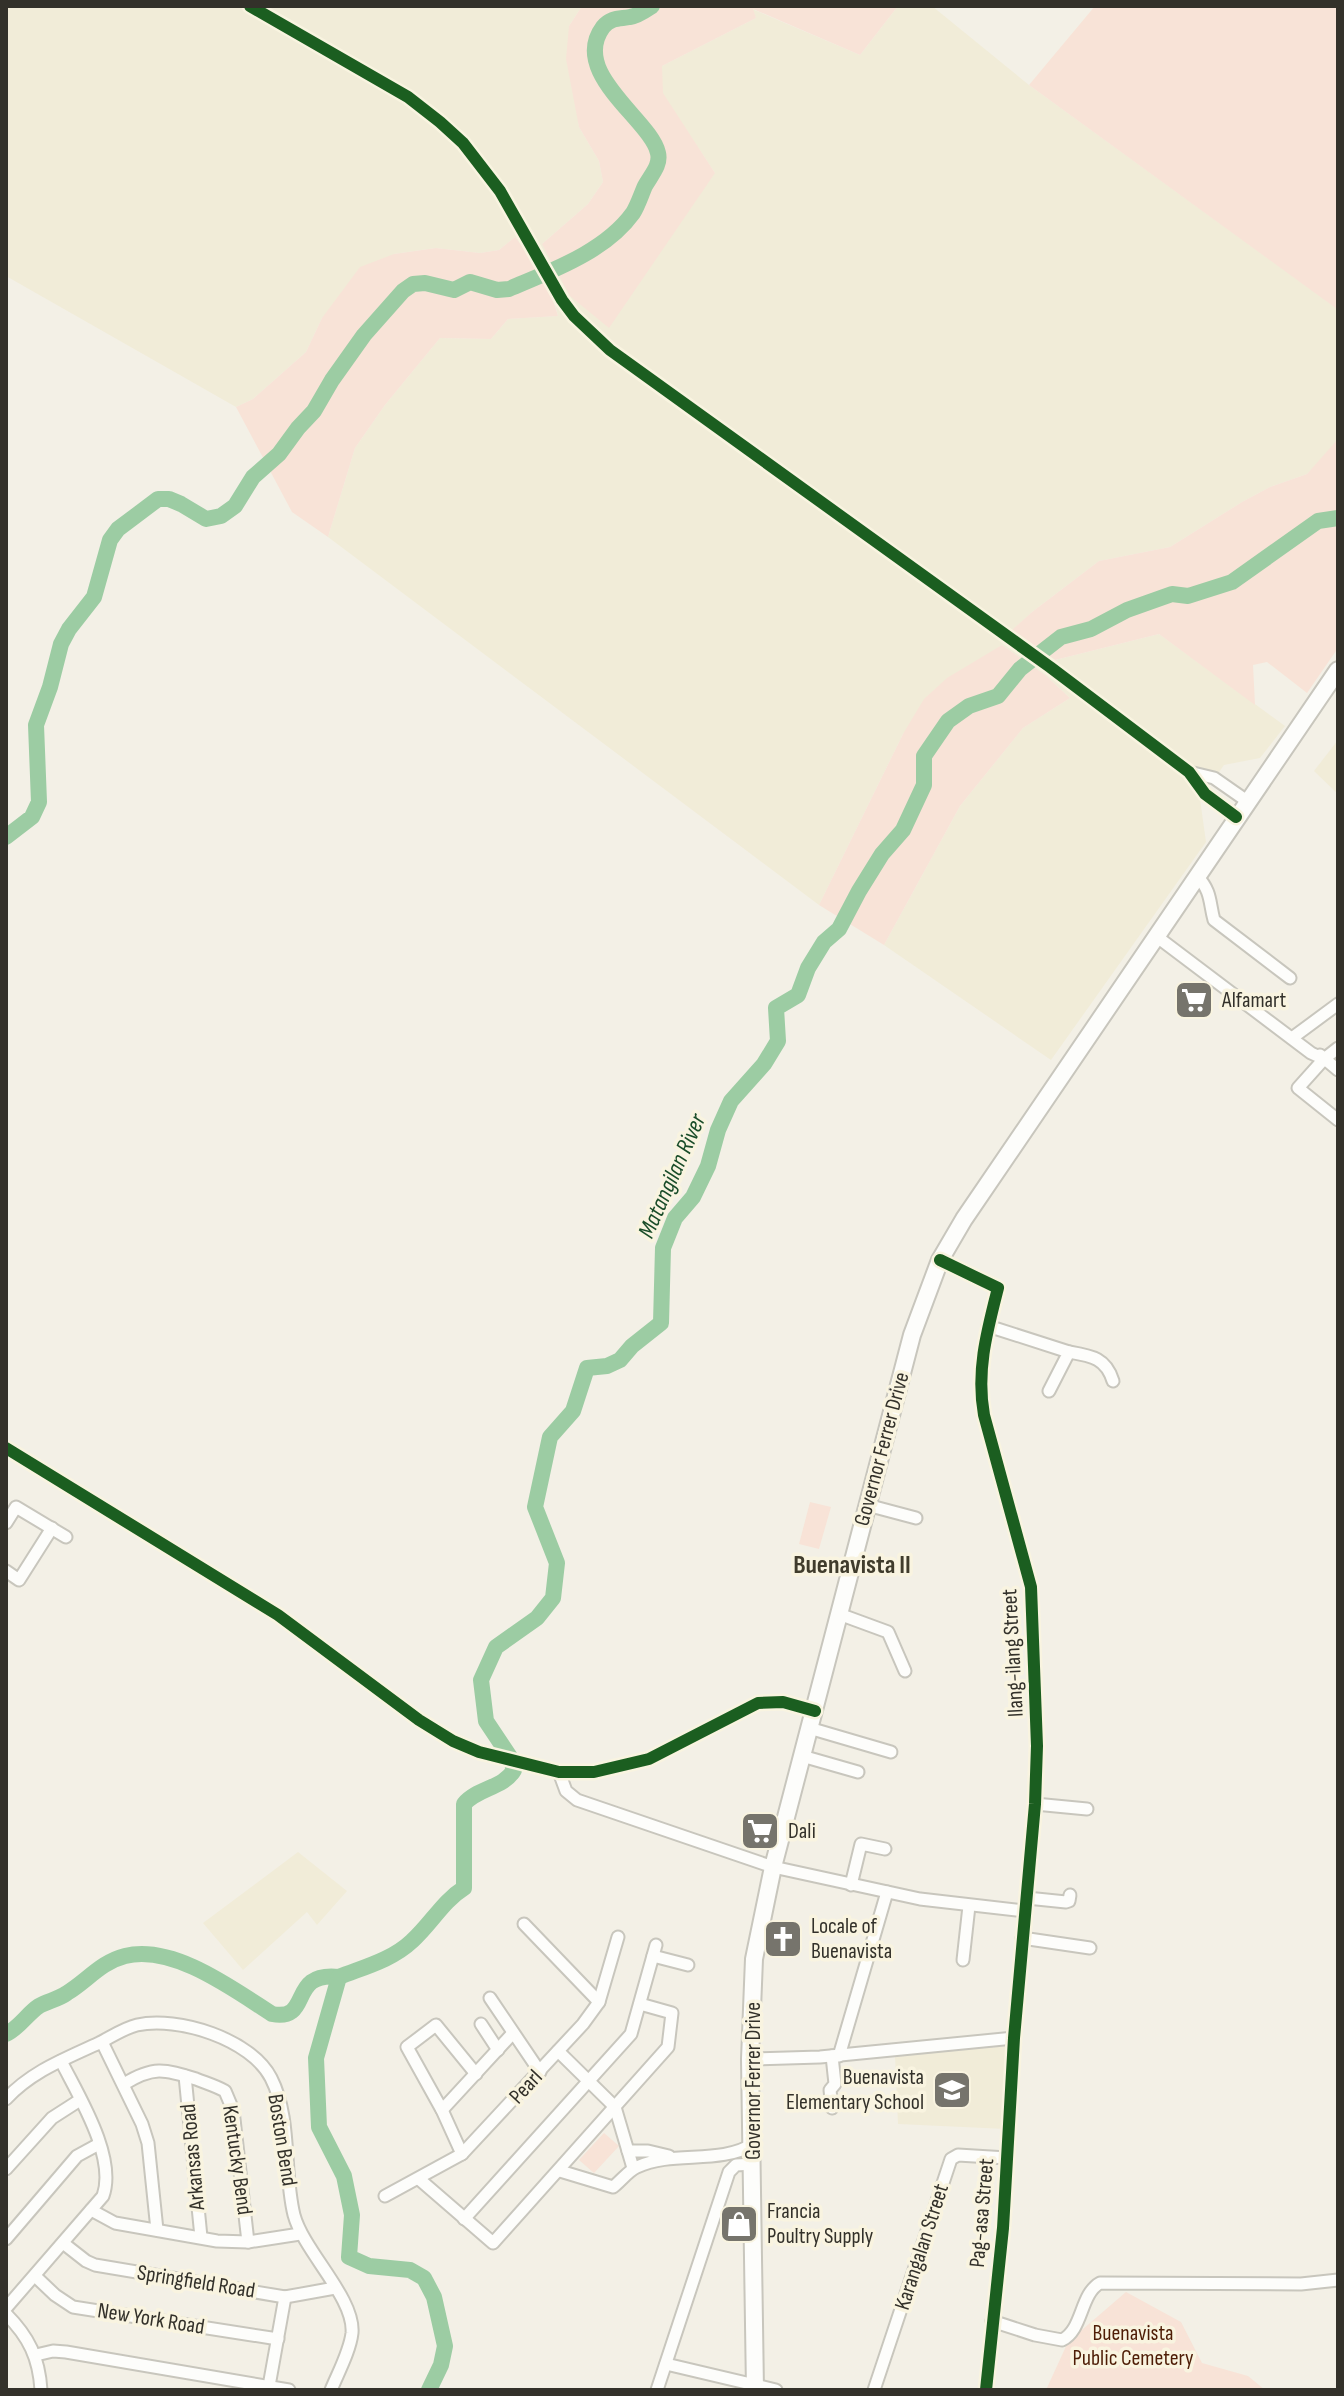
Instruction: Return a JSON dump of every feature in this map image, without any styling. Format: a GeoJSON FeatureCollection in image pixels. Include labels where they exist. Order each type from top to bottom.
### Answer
{"type":"FeatureCollection","features":[{"type":"Feature","properties":{"kind":"main road","name":"Governor Ferrer Drive"},"geometry":{"type":"LineString","coordinates":[[755,2387],[750,2059],[754,1959],[773,1867],[912,1335],[940,1260],[982,1192],[1338,670]]}},
{"type":"Feature","properties":{"kind":"street"},"geometry":{"type":"LineString","coordinates":[[250,6],[408,97],[463,143],[492,179],[562,300],[574,316],[610,350],[1050,667],[1189,772],[1205,794],[1236,817]]}},
{"type":"Feature","properties":{"kind":"street"},"geometry":{"type":"LineString","coordinates":[[1189,772],[1214,778],[1247,801]]}},
{"type":"Feature","properties":{"kind":"street"},"geometry":{"type":"LineString","coordinates":[[1197,876],[1207,888],[1214,920],[1290,978]]}},
{"type":"Feature","properties":{"kind":"street"},"geometry":{"type":"LineString","coordinates":[[1156,936],[1292,1038],[1315,1048],[1338,1070]]}},
{"type":"Feature","properties":{"kind":"street"},"geometry":{"type":"LineString","coordinates":[[1292,1038],[1338,1004]]}},
{"type":"Feature","properties":{"kind":"street"},"geometry":{"type":"LineString","coordinates":[[1338,1048],[1298,1088],[1338,1120]]}},
{"type":"Feature","properties":{"kind":"street","name":"Ilang-ilang Street"},"geometry":{"type":"LineString","coordinates":[[940,1260],[998,1288],[980,1366],[983,1411],[1031,1587],[1037,1746],[1035,1804],[1014,2038]]}},
{"type":"Feature","properties":{"kind":"street"},"geometry":{"type":"LineString","coordinates":[[988,1326],[1099,1359],[1109,1369],[1113,1381]]}},
{"type":"Feature","properties":{"kind":"street"},"geometry":{"type":"LineString","coordinates":[[1049,1391],[1069,1352]]}},
{"type":"Feature","properties":{"kind":"street"},"geometry":{"type":"LineString","coordinates":[[6,1448],[278,1615],[419,1720],[453,1741],[479,1752],[559,1772],[594,1772],[636,1763],[661,1753],[758,1703],[774,1701],[815,1711]]}},
{"type":"Feature","properties":{"kind":"street"},"geometry":{"type":"LineString","coordinates":[[867,1505],[916,1518]]}},
{"type":"Feature","properties":{"kind":"street"},"geometry":{"type":"LineString","coordinates":[[6,1523],[16,1507],[66,1537]]}},
{"type":"Feature","properties":{"kind":"street"},"geometry":{"type":"LineString","coordinates":[[6,1571],[19,1580],[52,1528]]}},
{"type":"Feature","properties":{"kind":"street"},"geometry":{"type":"LineString","coordinates":[[839,1614],[888,1632],[905,1671]]}},
{"type":"Feature","properties":{"kind":"street"},"geometry":{"type":"LineString","coordinates":[[809,1728],[891,1752]]}},
{"type":"Feature","properties":{"kind":"street"},"geometry":{"type":"LineString","coordinates":[[802,1756],[858,1772]]}},
{"type":"Feature","properties":{"kind":"street"},"geometry":{"type":"LineString","coordinates":[[559,1772],[566,1791],[577,1800],[773,1867],[887,1892],[969,1906],[1024,1911]]}},
{"type":"Feature","properties":{"kind":"street"},"geometry":{"type":"LineString","coordinates":[[1035,1804],[1087,1809]]}},
{"type":"Feature","properties":{"kind":"street"},"geometry":{"type":"LineString","coordinates":[[851,1885],[861,1844],[885,1849]]}},
{"type":"Feature","properties":{"kind":"street"},"geometry":{"type":"LineString","coordinates":[[832,2108],[830,2090],[835,2084],[836,2056],[887,1892]]}},
{"type":"Feature","properties":{"kind":"street"},"geometry":{"type":"LineString","coordinates":[[1027,1898],[1066,1902],[1070,1895]]}},
{"type":"Feature","properties":{"kind":"street"},"geometry":{"type":"LineString","coordinates":[[963,1960],[969,1906]]}},
{"type":"Feature","properties":{"kind":"street"},"geometry":{"type":"LineString","coordinates":[[524,1924],[599,2002]]}},
{"type":"Feature","properties":{"kind":"street","name":"Pearl"},"geometry":{"type":"LineString","coordinates":[[385,2196],[462,2154],[540,2072],[599,2002],[618,1937]]}},
{"type":"Feature","properties":{"kind":"street"},"geometry":{"type":"LineString","coordinates":[[1022,1938],[1090,1948]]}},
{"type":"Feature","properties":{"kind":"street"},"geometry":{"type":"LineString","coordinates":[[464,2219],[631,2034],[655,1951],[688,1965]]}},
{"type":"Feature","properties":{"kind":"street"},"geometry":{"type":"LineString","coordinates":[[490,1998],[540,2072]]}},
{"type":"Feature","properties":{"kind":"street"},"geometry":{"type":"LineString","coordinates":[[419,2179],[493,2243],[668,2047],[672,2013],[640,2004]]}},
{"type":"Feature","properties":{"kind":"street"},"geometry":{"type":"LineString","coordinates":[[481,2024],[498,2050]]}},
{"type":"Feature","properties":{"kind":"street","name":"Boston Bend"},"geometry":{"type":"LineString","coordinates":[[6,2099],[27,2080],[136,2025],[190,2026],[222,2038],[257,2059],[271,2077],[278,2097],[291,2199],[300,2234],[351,2316],[352,2335],[331,2390]]}},
{"type":"Feature","properties":{"kind":"street"},"geometry":{"type":"LineString","coordinates":[[462,2154],[407,2047],[436,2025],[476,2074]]}},
{"type":"Feature","properties":{"kind":"street"},"geometry":{"type":"LineString","coordinates":[[442,2110],[513,2033]]}},
{"type":"Feature","properties":{"kind":"street"},"geometry":{"type":"LineString","coordinates":[[750,2059],[836,2056],[1014,2038]]}},
{"type":"Feature","properties":{"kind":"street","name":"Pag-asa Street"},"geometry":{"type":"LineString","coordinates":[[986,2390],[1007,2158],[1014,2038]]}},
{"type":"Feature","properties":{"kind":"street"},"geometry":{"type":"LineString","coordinates":[[102,2042],[124,2084],[148,2143],[157,2230]]}},
{"type":"Feature","properties":{"kind":"street"},"geometry":{"type":"LineString","coordinates":[[558,2051],[615,2107],[633,2168]]}},
{"type":"Feature","properties":{"kind":"street"},"geometry":{"type":"LineString","coordinates":[[6,2308],[103,2196],[106,2187],[99,2144],[61,2061]]}},
{"type":"Feature","properties":{"kind":"street","name":"Kentucky Bend"},"geometry":{"type":"LineString","coordinates":[[124,2084],[140,2074],[170,2070],[225,2091],[229,2099],[248,2242]]}},
{"type":"Feature","properties":{"kind":"street","name":"Arkansas Road"},"geometry":{"type":"LineString","coordinates":[[185,2076],[201,2237]]}},
{"type":"Feature","properties":{"kind":"street"},"geometry":{"type":"LineString","coordinates":[[6,2169],[52,2118],[80,2100]]}},
{"type":"Feature","properties":{"kind":"street"},"geometry":{"type":"LineString","coordinates":[[6,2239],[77,2156],[99,2144]]}},
{"type":"Feature","properties":{"kind":"street"},"geometry":{"type":"LineString","coordinates":[[560,2171],[613,2187],[633,2168],[673,2157],[736,2152],[753,2144]]}},
{"type":"Feature","properties":{"kind":"street"},"geometry":{"type":"LineString","coordinates":[[628,2151],[648,2151],[673,2157]]}},
{"type":"Feature","properties":{"kind":"street","name":"Karangalan Street"},"geometry":{"type":"LineString","coordinates":[[874,2390],[951,2159],[958,2155],[1007,2158]]}},
{"type":"Feature","properties":{"kind":"street"},"geometry":{"type":"LineString","coordinates":[[657,2390],[729,2172],[736,2165],[753,2164]]}},
{"type":"Feature","properties":{"kind":"street"},"geometry":{"type":"LineString","coordinates":[[91,2210],[115,2223],[201,2237],[248,2242],[300,2234]]}},
{"type":"Feature","properties":{"kind":"street","name":"Springfield Road"},"geometry":{"type":"LineString","coordinates":[[63,2243],[95,2265],[285,2297],[335,2288]]}},
{"type":"Feature","properties":{"kind":"street","name":"New York Road"},"geometry":{"type":"LineString","coordinates":[[35,2276],[73,2307],[278,2339]]}},
{"type":"Feature","properties":{"kind":"street"},"geometry":{"type":"LineString","coordinates":[[992,2321],[1062,2340],[1071,2334],[1092,2287],[1100,2283],[1301,2284],[1338,2280]]}},
{"type":"Feature","properties":{"kind":"street"},"geometry":{"type":"LineString","coordinates":[[269,2386],[285,2297]]}},
{"type":"Feature","properties":{"kind":"street"},"geometry":{"type":"LineString","coordinates":[[6,2314],[21,2329],[36,2355],[41,2390]]}},
{"type":"Feature","properties":{"kind":"street"},"geometry":{"type":"LineString","coordinates":[[36,2355],[66,2352],[289,2390]]}},
{"type":"Feature","properties":{"kind":"street"},"geometry":{"type":"LineString","coordinates":[[666,2364],[776,2390]]}},
{"type":"Feature","properties":{"kind":"shaded area"},"geometry":{"type":"Polygon","coordinates":[[[6,6],[582,6],[569,26],[579,127],[599,161],[603,182],[588,204],[542,244],[715,173],[662,93],[662,66],[756,18],[752,9],[860,55],[898,6],[932,6],[1029,85],[1338,309],[1338,439],[1307,474],[1270,487],[1170,547],[1099,561],[1013,630],[1055,660],[1159,634],[1285,726],[1260,758],[1224,765],[1200,799],[1206,842],[1051,1060],[884,945],[960,806],[1023,728],[1070,698],[1045,675],[1002,645],[903,734],[819,905],[328,537],[355,448],[385,405],[440,338],[491,339],[508,319],[558,316],[555,304],[527,252],[515,237],[499,250],[480,253],[436,248],[394,254],[322,318],[306,352],[253,399],[236,407],[6,276],[6,6]]]}},
{"type":"Feature","properties":{"kind":"shaded area"},"geometry":{"type":"Polygon","coordinates":[[[1338,740],[1338,794],[1314,771],[1338,740]]]}},
{"type":"Feature","properties":{"kind":"shaded area"},"geometry":{"type":"Polygon","coordinates":[[[298,1852],[347,1891],[317,1925],[307,1912],[243,1970],[203,1923],[298,1852]]]}},
{"type":"Feature","properties":{"kind":"shaded area","name":"Buenavista Elementary School"},"geometry":{"type":"Polygon","coordinates":[[[1009,2046],[1006,2129],[898,2124],[895,2056],[1009,2046]]]}},
{"type":"Feature","properties":{"kind":"green space"},"geometry":{"type":"Polygon","coordinates":[[[582,6],[898,6],[860,55],[753,9],[756,18],[662,66],[663,93],[715,173],[609,328],[570,296],[542,244],[588,204],[603,182],[599,161],[579,127],[566,59],[569,26],[582,6]]]}},
{"type":"Feature","properties":{"kind":"green space"},"geometry":{"type":"Polygon","coordinates":[[[1095,6],[1338,6],[1338,315],[1337,309],[1029,85],[1095,6]]]}},
{"type":"Feature","properties":{"kind":"green space"},"geometry":{"type":"Polygon","coordinates":[[[515,237],[541,274],[558,316],[508,319],[491,339],[440,338],[385,405],[355,448],[328,537],[292,512],[236,407],[253,399],[306,352],[322,318],[360,267],[394,254],[436,248],[480,253],[499,250],[515,237]]]}},
{"type":"Feature","properties":{"kind":"green space"},"geometry":{"type":"Polygon","coordinates":[[[1338,439],[1338,648],[1307,693],[1267,662],[1253,665],[1255,705],[1159,634],[1055,660],[1012,630],[1099,561],[1170,547],[1270,487],[1307,474],[1338,439]]]}},
{"type":"Feature","properties":{"kind":"green space"},"geometry":{"type":"Polygon","coordinates":[[[1002,645],[1045,675],[1070,698],[1023,728],[960,806],[884,945],[819,905],[903,734],[924,699],[947,678],[1002,645]]]}},
{"type":"Feature","properties":{"kind":"green space"},"geometry":{"type":"Polygon","coordinates":[[[810,1502],[831,1507],[819,1549],[799,1544],[810,1502]]]}},
{"type":"Feature","properties":{"kind":"green space"},"geometry":{"type":"Polygon","coordinates":[[[604,2133],[619,2146],[594,2173],[579,2160],[604,2133]]]}},
{"type":"Feature","properties":{"kind":"green space","name":"Buenavista Public Cemetery"},"geometry":{"type":"Polygon","coordinates":[[[1126,2292],[1181,2322],[1202,2363],[1248,2376],[1265,2390],[1046,2390],[1068,2342],[1126,2292]]]}},
{"type":"Feature","properties":{"kind":"waterway"},"geometry":{"type":"LineString","coordinates":[[6,837],[32,817],[39,802],[36,725],[61,644],[94,597],[110,540],[118,529],[158,499],[169,499],[206,519],[221,516],[235,506],[253,477],[279,454],[314,411],[364,335],[413,284],[425,283],[454,290],[470,282],[497,290],[509,289],[593,249],[608,239],[633,213],[659,157],[652,140],[604,78],[596,61],[595,44],[609,22],[636,15],[652,6]]}},
{"type":"Feature","properties":{"kind":"waterway","name":"Matangilan River"},"geometry":{"type":"LineString","coordinates":[[429,2390],[441,2365],[445,2346],[434,2297],[424,2278],[410,2270],[369,2266],[349,2257],[352,2215],[344,2176],[319,2127],[316,2058],[339,1977],[404,1948],[464,1888],[464,1804],[476,1794],[504,1781],[514,1770],[510,1757],[486,1721],[481,1680],[496,1647],[537,1618],[553,1598],[557,1563],[535,1507],[550,1437],[573,1411],[587,1368],[607,1366],[620,1360],[661,1323],[663,1248],[675,1218],[693,1197],[708,1166],[718,1130],[731,1101],[764,1064],[778,1041],[776,1008],[798,995],[808,968],[824,942],[839,929],[882,854],[903,830],[924,785],[924,756],[948,721],[969,706],[998,696],[1020,669],[1061,637],[1091,629],[1127,610],[1172,594],[1188,596],[1232,582],[1318,521],[1338,518]]}},
{"type":"Feature","properties":{"kind":"waterway"},"geometry":{"type":"LineString","coordinates":[[6,2034],[39,2006],[64,1995],[101,1967],[125,1956],[163,1956],[182,1962],[221,1981],[272,2014],[292,2011],[312,1981],[339,1977]]}},
{"type":"Feature","properties":{"kind":"cycle path"},"geometry":{"type":"LineString","coordinates":[[250,6],[408,97],[463,143],[500,191],[562,300],[574,316],[610,350],[1050,667],[1189,772],[1205,794],[1236,817]]}},
{"type":"Feature","properties":{"kind":"cycle path"},"geometry":{"type":"LineString","coordinates":[[940,1260],[998,1288],[984,1351],[982,1399],[1031,1587],[1037,1746],[1035,1804],[1014,2038],[1003,2228],[986,2390]]}},
{"type":"Feature","properties":{"kind":"cycle path"},"geometry":{"type":"LineString","coordinates":[[6,1448],[278,1615],[419,1720],[453,1741],[479,1752],[559,1772],[594,1772],[649,1759],[758,1703],[783,1702],[815,1711]]}},
{"type":"Feature","properties":{"kind":"place","name":"Alfamart"},"geometry":{"type":"Point","coordinates":[1194,1000]}},
{"type":"Feature","properties":{"kind":"place","name":"Dali"},"geometry":{"type":"Point","coordinates":[760,1831]}},
{"type":"Feature","properties":{"kind":"place","name":"Locale of Buenavista"},"geometry":{"type":"Point","coordinates":[783,1939]}},
{"type":"Feature","properties":{"kind":"place","name":"Buenavista Elementary School"},"geometry":{"type":"Point","coordinates":[952,2090]}},
{"type":"Feature","properties":{"kind":"place","name":"Francia Poultry Supply"},"geometry":{"type":"Point","coordinates":[739,2224]}},
{"type":"Feature","properties":{"kind":"district","name":"Buenavista II"},"geometry":{"type":"Point","coordinates":[852,1565]}}]}
